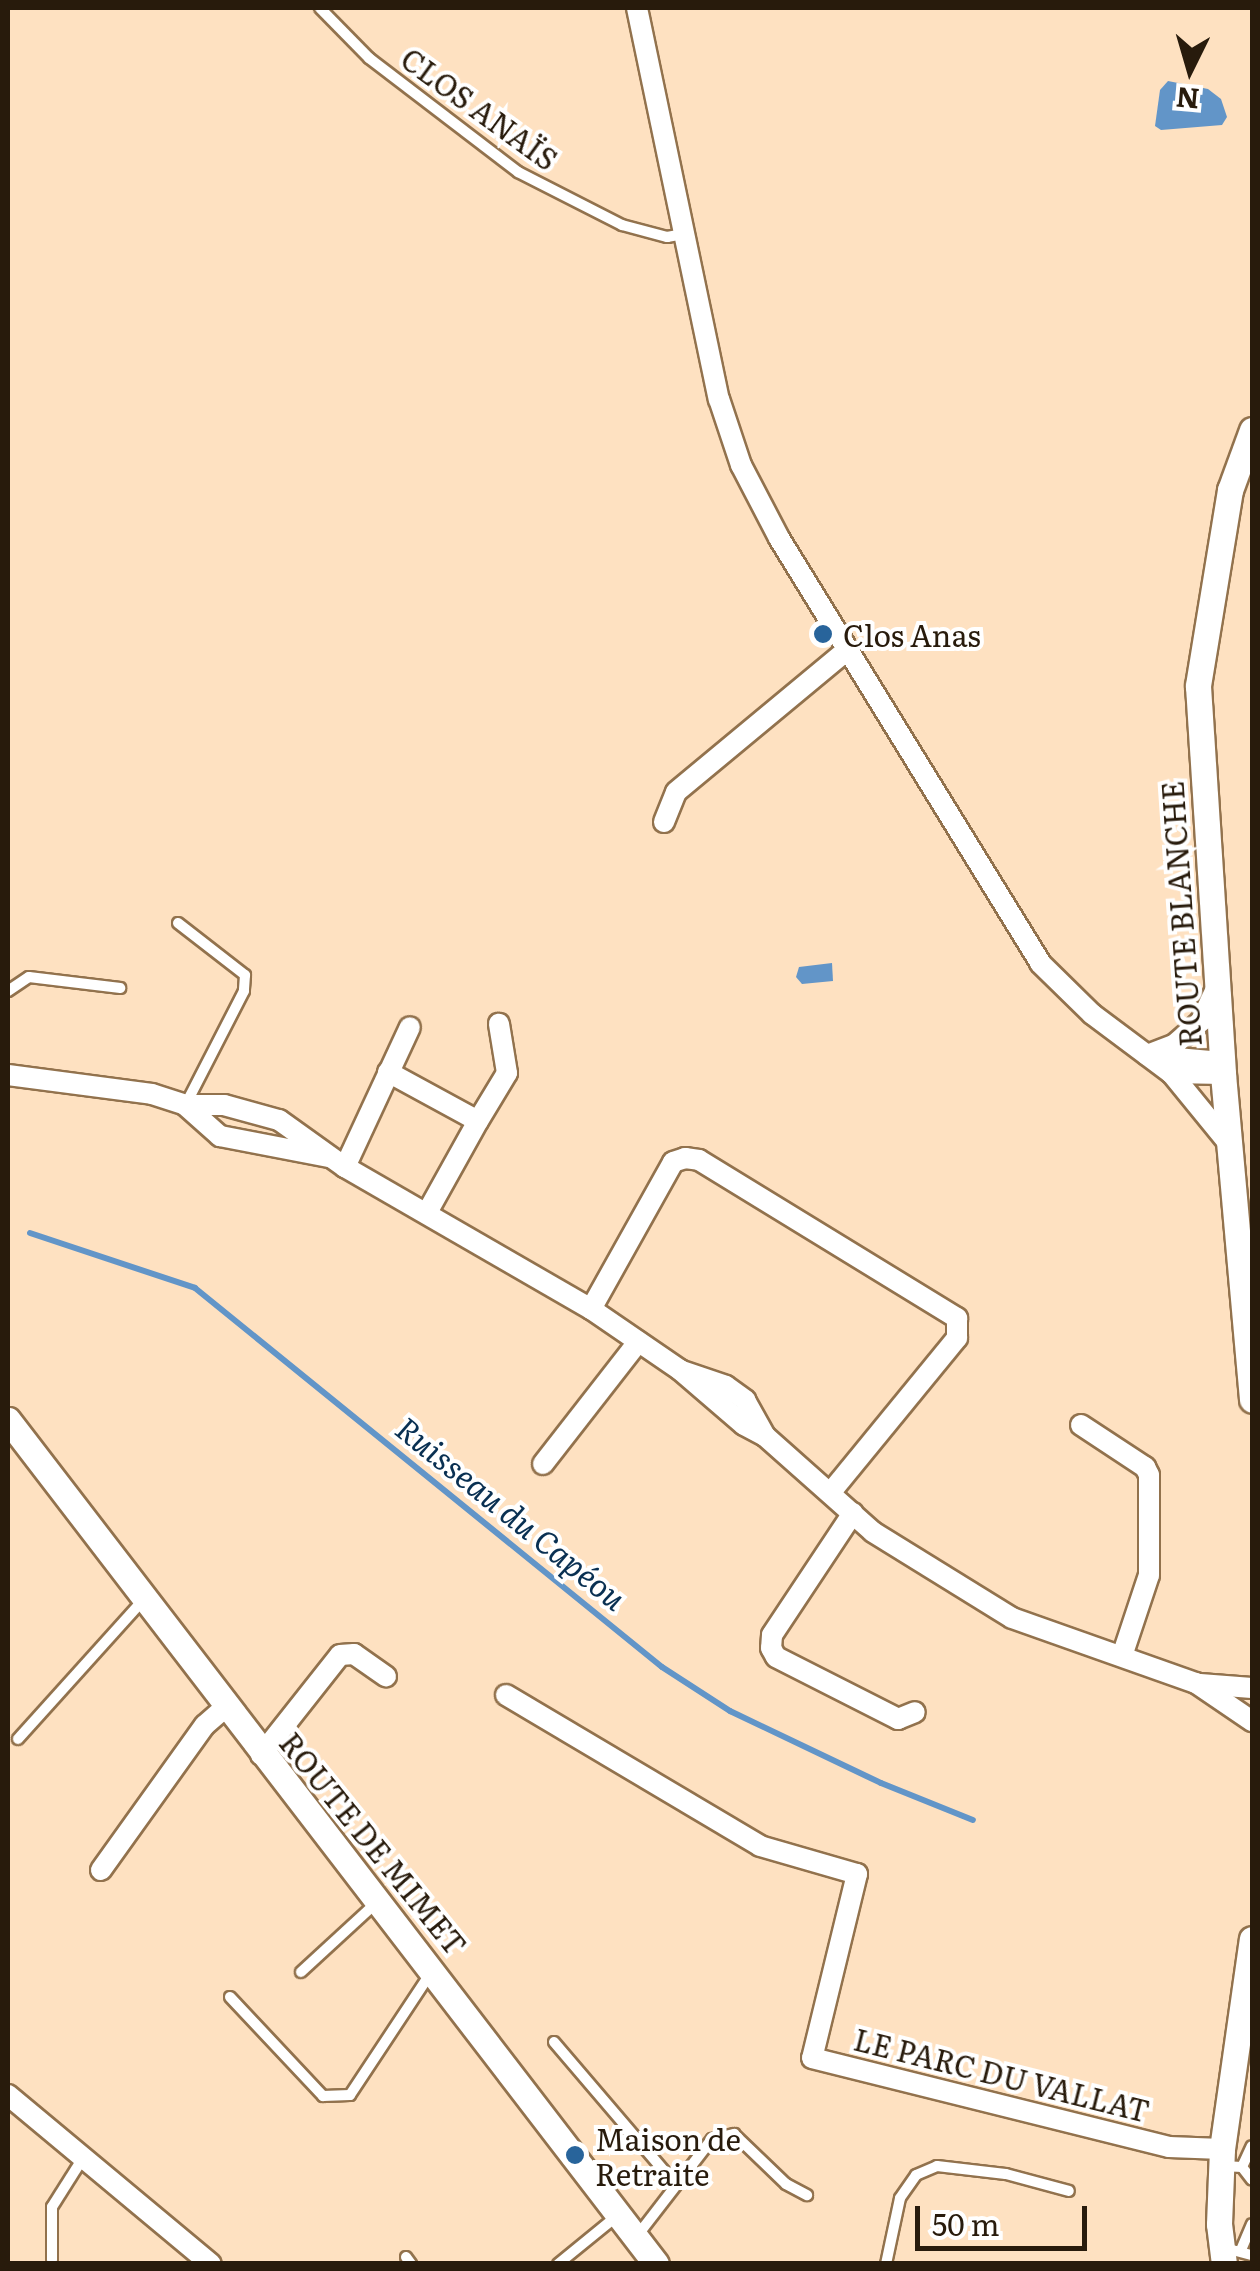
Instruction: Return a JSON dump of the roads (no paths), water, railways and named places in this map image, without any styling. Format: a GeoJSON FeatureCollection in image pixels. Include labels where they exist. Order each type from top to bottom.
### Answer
{"type":"FeatureCollection","features":[{"type":"Feature","properties":{"kind":"street"},"geometry":{"type":"LineString","coordinates":[[637,8],[719,399],[742,465],[779,538],[1040,963],[1092,1014],[1172,1074],[1230,1145]]}},
{"type":"Feature","properties":{"kind":"street","name":"ROUTE BLANCHE"},"geometry":{"type":"LineString","coordinates":[[1252,430],[1230,490],[1198,686],[1222,1068],[1246,1241],[1252,1400]]}},
{"type":"Feature","properties":{"kind":"street"},"geometry":{"type":"LineString","coordinates":[[664,822],[676,792],[847,650]]}},
{"type":"Feature","properties":{"kind":"street"},"geometry":{"type":"LineString","coordinates":[[1147,1055],[1175,1044],[1202,1020],[1217,986]]}},
{"type":"Feature","properties":{"kind":"street"},"geometry":{"type":"LineString","coordinates":[[428,1211],[507,1074],[499,1024]]}},
{"type":"Feature","properties":{"kind":"street"},"geometry":{"type":"LineString","coordinates":[[338,1162],[410,1028]]}},
{"type":"Feature","properties":{"kind":"street"},"geometry":{"type":"LineString","coordinates":[[1147,1055],[1222,1068]]}},
{"type":"Feature","properties":{"kind":"street"},"geometry":{"type":"LineString","coordinates":[[1172,1074],[1222,1068]]}},
{"type":"Feature","properties":{"kind":"street"},"geometry":{"type":"LineString","coordinates":[[388,1072],[478,1121]]}},
{"type":"Feature","properties":{"kind":"street"},"geometry":{"type":"LineString","coordinates":[[8,1074],[152,1094],[186,1105],[224,1105],[279,1120],[338,1162],[591,1309],[680,1370],[726,1386],[745,1400],[765,1436],[873,1532],[1012,1618],[1196,1684],[1252,1721]]}},
{"type":"Feature","properties":{"kind":"street"},"geometry":{"type":"LineString","coordinates":[[186,1105],[220,1136],[338,1162]]}},
{"type":"Feature","properties":{"kind":"street"},"geometry":{"type":"LineString","coordinates":[[268,1148],[279,1120]]}},
{"type":"Feature","properties":{"kind":"street"},"geometry":{"type":"LineString","coordinates":[[591,1309],[674,1162],[686,1158],[699,1160],[958,1318],[957,1338],[831,1492]]}},
{"type":"Feature","properties":{"kind":"street"},"geometry":{"type":"LineString","coordinates":[[543,1464],[638,1342]]}},
{"type":"Feature","properties":{"kind":"street","name":"ROUTE DE MIMET"},"geometry":{"type":"LineString","coordinates":[[8,1420],[38,1466]]}},
{"type":"Feature","properties":{"kind":"street"},"geometry":{"type":"LineString","coordinates":[[1081,1425],[1145,1467],[1150,1476],[1149,1575],[1122,1656]]}},
{"type":"Feature","properties":{"kind":"street","name":"ROUTE DE MIMET"},"geometry":{"type":"LineString","coordinates":[[8,1432],[144,1599],[262,1755],[433,1969],[656,2264]]}},
{"type":"Feature","properties":{"kind":"street"},"geometry":{"type":"LineString","coordinates":[[854,1513],[772,1635],[771,1648],[776,1657],[898,1719],[915,1712]]}},
{"type":"Feature","properties":{"kind":"street"},"geometry":{"type":"LineString","coordinates":[[262,1755],[340,1655],[354,1654],[386,1676]]}},
{"type":"Feature","properties":{"kind":"street"},"geometry":{"type":"LineString","coordinates":[[1196,1684],[1252,1688]]}},
{"type":"Feature","properties":{"kind":"street","name":"LE PARC DU VALLAT"},"geometry":{"type":"LineString","coordinates":[[506,1695],[760,1846],[857,1874],[812,2058],[1228,2161]]}},
{"type":"Feature","properties":{"kind":"street"},"geometry":{"type":"LineString","coordinates":[[101,1870],[205,1725],[226,1707]]}},
{"type":"Feature","properties":{"kind":"street"},"geometry":{"type":"LineString","coordinates":[[1229,2254],[1228,2161],[1252,1939]]}},
{"type":"Feature","properties":{"kind":"street"},"geometry":{"type":"LineString","coordinates":[[8,2095],[211,2264]]}},
{"type":"Feature","properties":{"kind":"lane","name":"CLOS ANAÏS"},"geometry":{"type":"LineString","coordinates":[[320,8],[369,58],[518,172],[622,225],[667,237],[685,234]]}},
{"type":"Feature","properties":{"kind":"lane"},"geometry":{"type":"LineString","coordinates":[[178,923],[245,975],[244,991],[186,1105]]}},
{"type":"Feature","properties":{"kind":"lane"},"geometry":{"type":"LineString","coordinates":[[8,991],[29,977],[120,988]]}},
{"type":"Feature","properties":{"kind":"lane"},"geometry":{"type":"LineString","coordinates":[[18,1739],[144,1599]]}},
{"type":"Feature","properties":{"kind":"lane"},"geometry":{"type":"LineString","coordinates":[[301,1972],[378,1902]]}},
{"type":"Feature","properties":{"kind":"lane"},"geometry":{"type":"LineString","coordinates":[[230,1997],[323,2096],[350,2095],[433,1969]]}},
{"type":"Feature","properties":{"kind":"lane"},"geometry":{"type":"LineString","coordinates":[[554,2042],[676,2185]]}},
{"type":"Feature","properties":{"kind":"lane"},"geometry":{"type":"LineString","coordinates":[[636,2236],[712,2139],[734,2134],[786,2184],[808,2195]]}},
{"type":"Feature","properties":{"kind":"lane"},"geometry":{"type":"LineString","coordinates":[[1252,2146],[1228,2161],[1252,2180]]}},
{"type":"Feature","properties":{"kind":"lane"},"geometry":{"type":"LineString","coordinates":[[52,2260],[52,2207],[83,2158]]}},
{"type":"Feature","properties":{"kind":"lane"},"geometry":{"type":"LineString","coordinates":[[886,2264],[900,2198],[916,2176],[936,2166],[1006,2174],[1069,2192]]}},
{"type":"Feature","properties":{"kind":"lane"},"geometry":{"type":"LineString","coordinates":[[558,2264],[619,2215]]}},
{"type":"Feature","properties":{"kind":"lane"},"geometry":{"type":"LineString","coordinates":[[1229,2254],[1252,2224]]}},
{"type":"Feature","properties":{"kind":"lane"},"geometry":{"type":"LineString","coordinates":[[1229,2254],[1252,2255]]}},
{"type":"Feature","properties":{"kind":"water"},"geometry":{"type":"Polygon","coordinates":[[[1168,81],[1208,89],[1221,99],[1227,117],[1222,125],[1161,130],[1155,126],[1160,90],[1168,81]]]}},
{"type":"Feature","properties":{"kind":"water"},"geometry":{"type":"Polygon","coordinates":[[[832,963],[833,981],[802,984],[796,977],[799,967],[832,963]]]}},
{"type":"Feature","properties":{"kind":"waterway","name":"Ruisseau du Capéou"},"geometry":{"type":"LineString","coordinates":[[30,1233],[195,1288],[662,1667],[730,1711],[881,1783],[973,1820]]}},
{"type":"Feature","properties":{"kind":"place","name":"Clos Anas"},"geometry":{"type":"Point","coordinates":[823,634]}},
{"type":"Feature","properties":{"kind":"place","name":"Maison de Retraite"},"geometry":{"type":"Point","coordinates":[575,2155]}}]}
